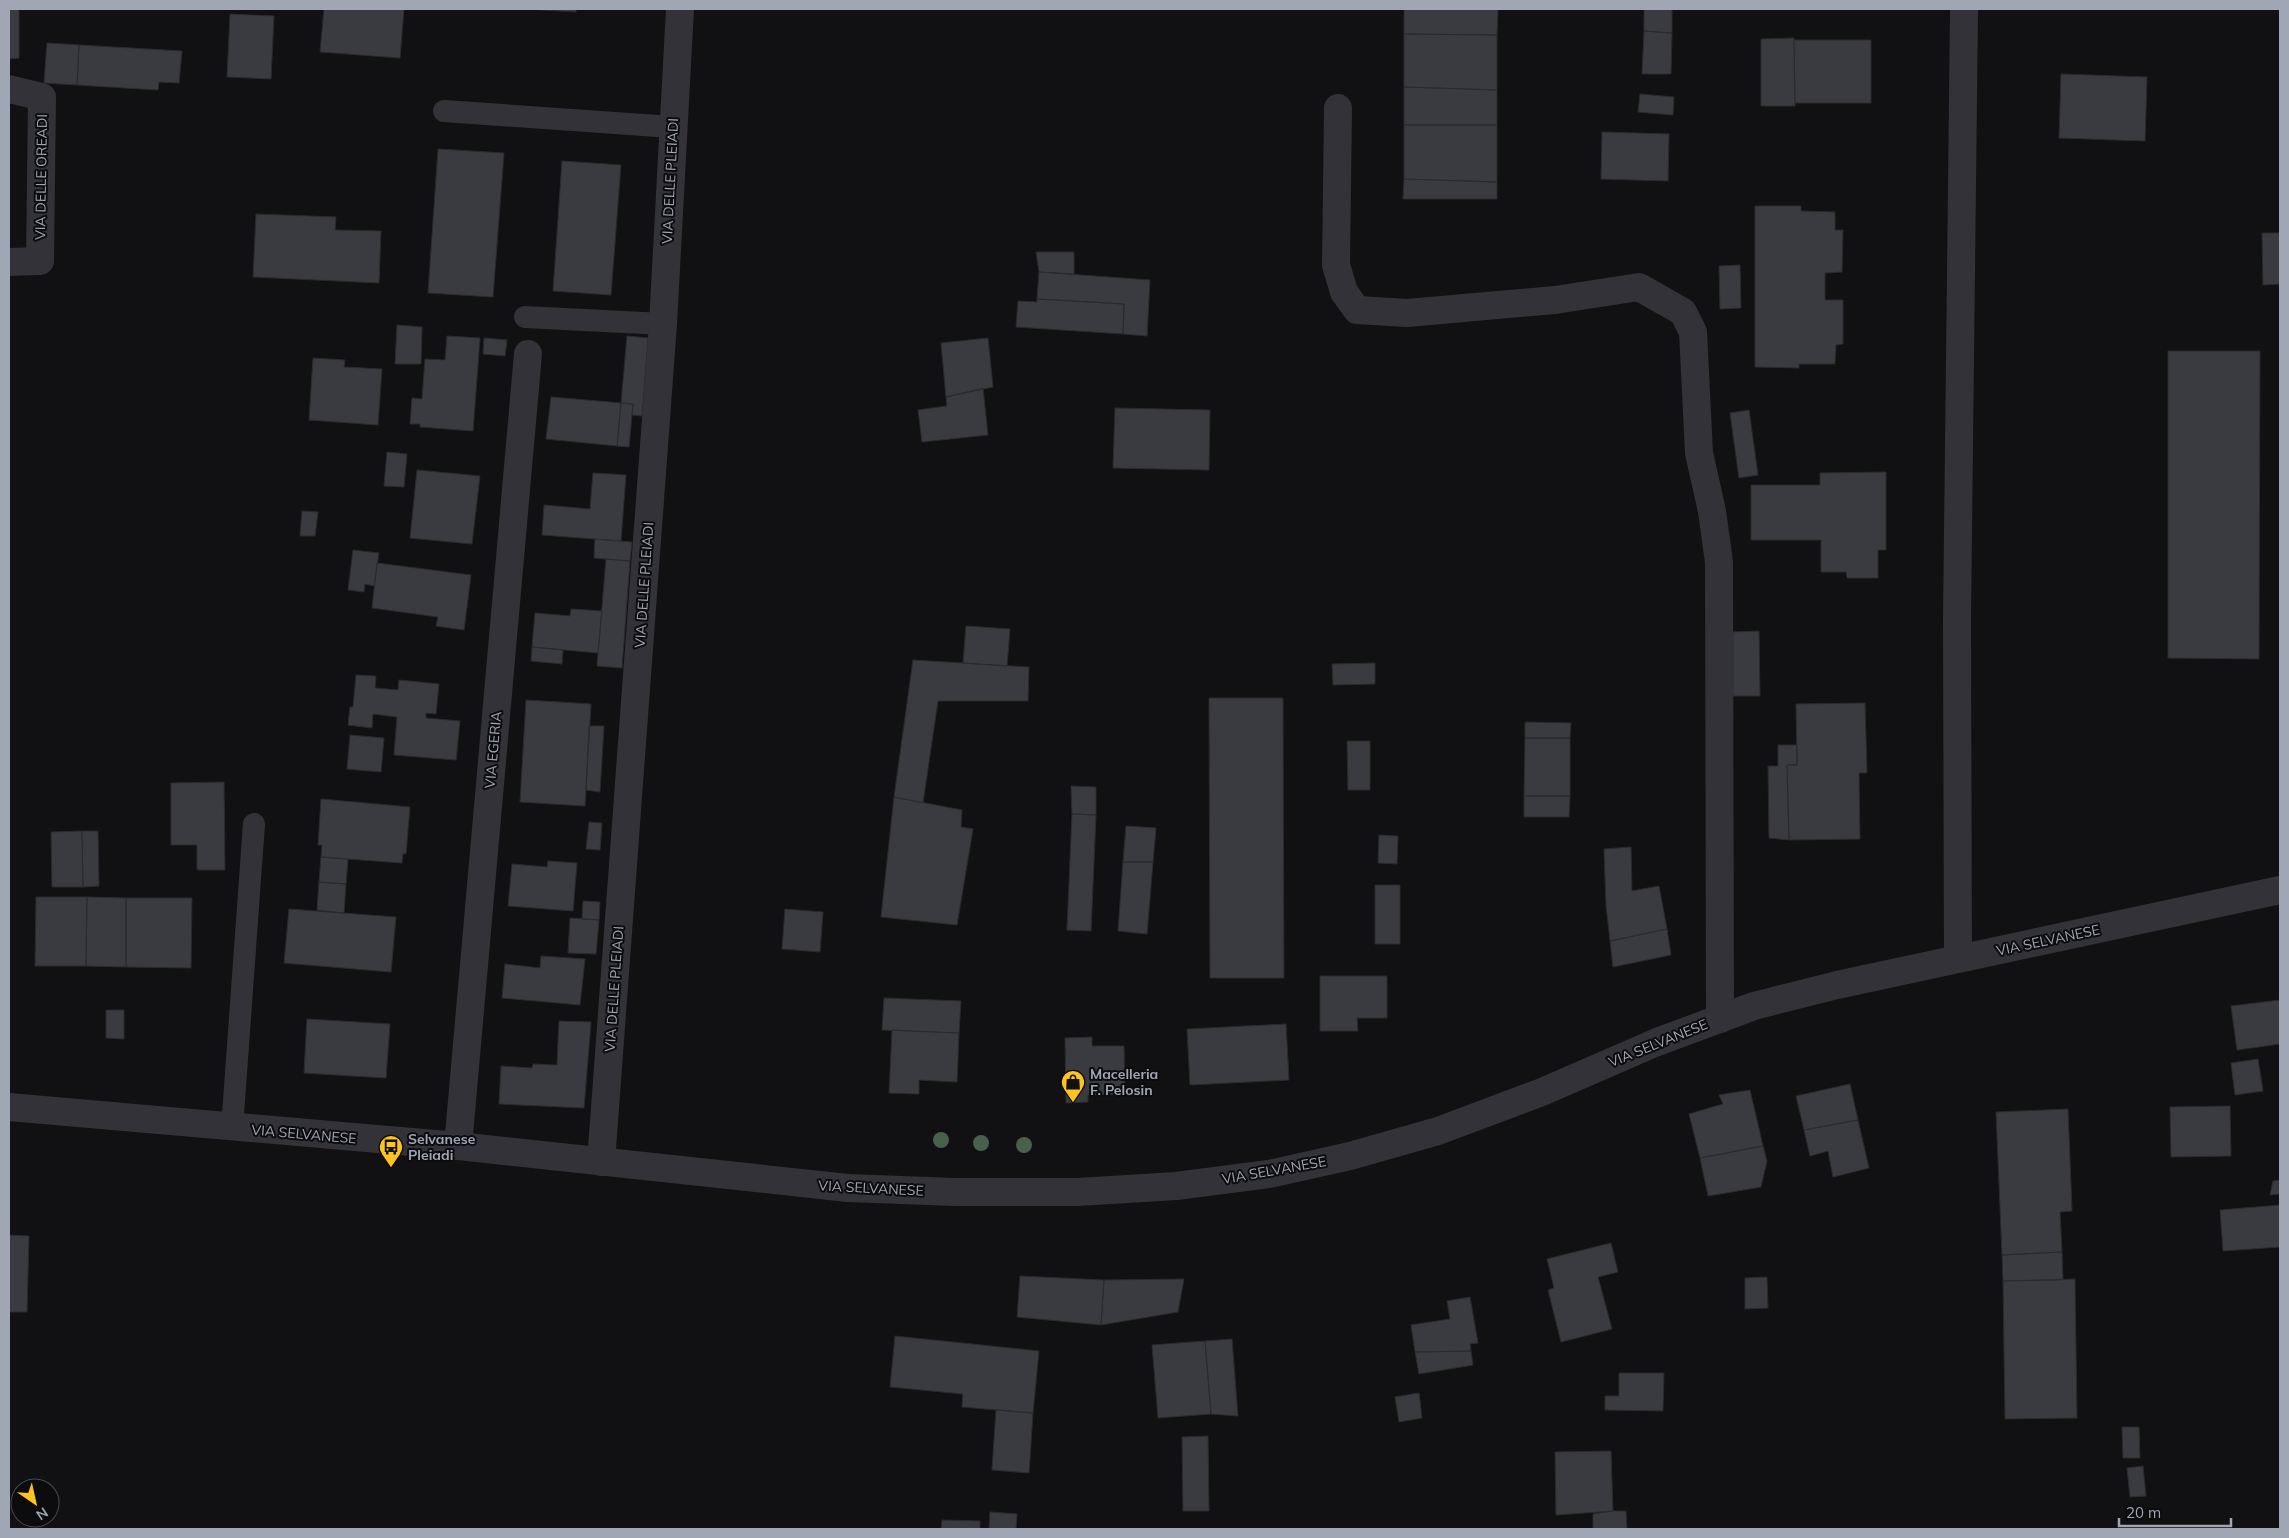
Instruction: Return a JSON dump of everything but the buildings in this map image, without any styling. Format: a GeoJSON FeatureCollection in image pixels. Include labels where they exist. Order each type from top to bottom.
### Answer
{"type":"FeatureCollection","features":[{"type":"Feature","properties":{"kind":"street","name":"VIA DELLE PLEIADI"},"geometry":{"type":"LineString","coordinates":[[601,1162],[663,324],[672,127],[680,9]]}},
{"type":"Feature","properties":{"kind":"street"},"geometry":{"type":"LineString","coordinates":[[1958,959],[1957,620],[1964,9]]}},
{"type":"Feature","properties":{"kind":"street","name":"VIA DELLE OREADI"},"geometry":{"type":"LineString","coordinates":[[9,90],[42,97],[40,261],[9,262]]}},
{"type":"Feature","properties":{"kind":"street"},"geometry":{"type":"LineString","coordinates":[[1338,108],[1336,265],[1344,292],[1357,310],[1407,313],[1555,300],[1639,286],[1683,312],[1693,332],[1699,454],[1712,511],[1718,562],[1720,1019]]}},
{"type":"Feature","properties":{"kind":"street","name":"VIA EGERIA"},"geometry":{"type":"LineString","coordinates":[[458,1146],[528,354]]}},
{"type":"Feature","properties":{"kind":"street","name":"VIA SELVANESE"},"geometry":{"type":"LineString","coordinates":[[9,1107],[232,1128],[458,1146],[856,1188],[955,1192],[1078,1192],[1176,1186],[1278,1172],[1350,1156],[1438,1130],[1542,1092],[1657,1042],[1754,1006],[1837,985],[2280,890]]}},
{"type":"Feature","properties":{"kind":"lane"},"geometry":{"type":"LineString","coordinates":[[444,111],[672,127]]}},
{"type":"Feature","properties":{"kind":"lane"},"geometry":{"type":"LineString","coordinates":[[525,317],[663,324]]}},
{"type":"Feature","properties":{"kind":"lane","name":"VIA SELVANESE"},"geometry":{"type":"LineString","coordinates":[[232,1128],[254,824]]}},
{"type":"Feature","properties":{"kind":"place","name":"Macelleria F. Pelosin"},"geometry":{"type":"Point","coordinates":[1073,1103]}},
{"type":"Feature","properties":{"kind":"place","name":"Selvanese Pleiadi"},"geometry":{"type":"Point","coordinates":[391,1168]}}]}
